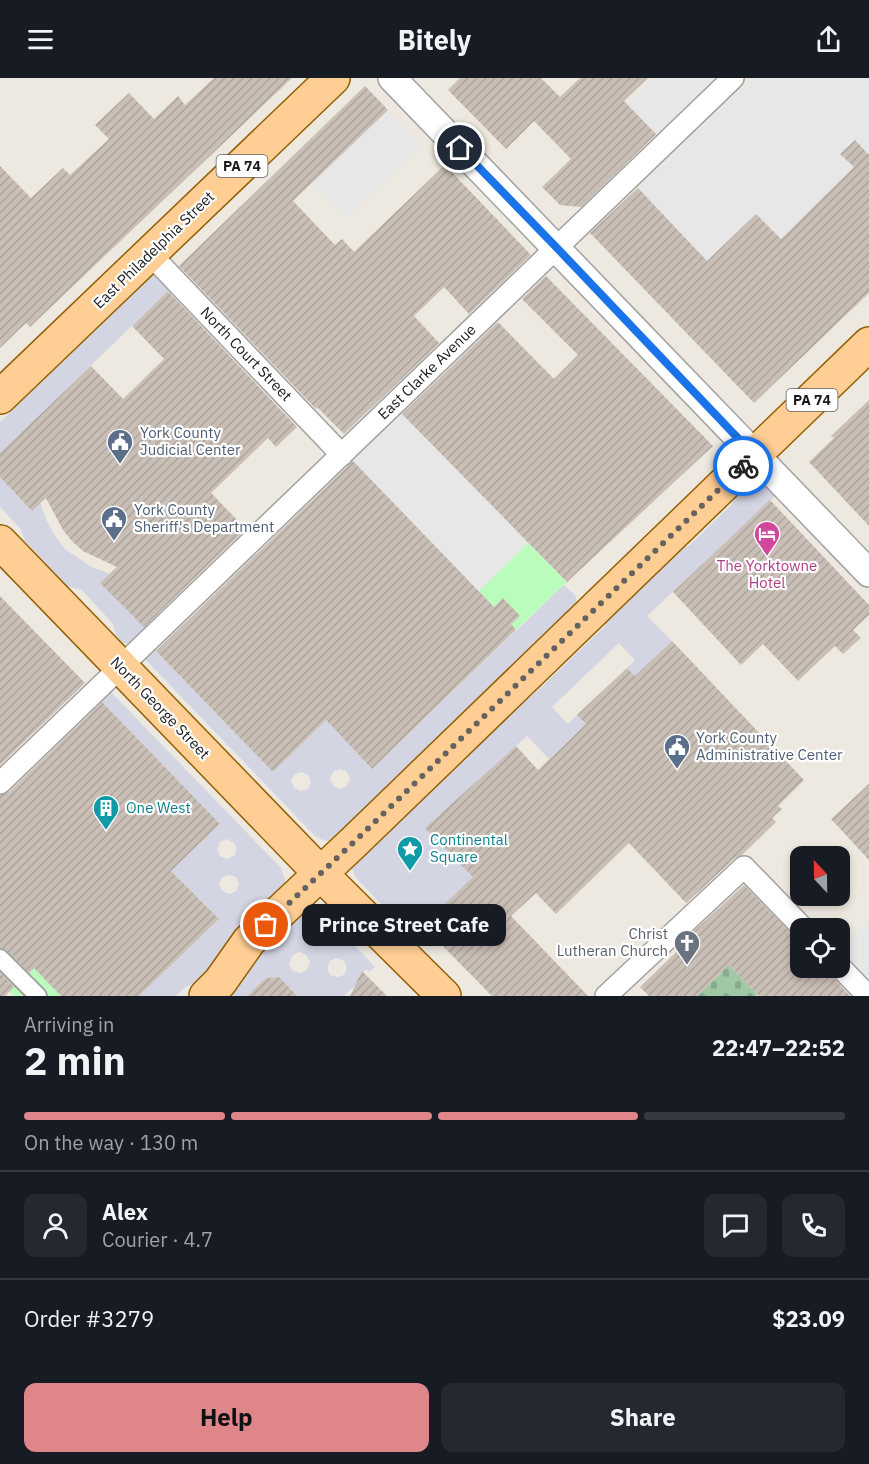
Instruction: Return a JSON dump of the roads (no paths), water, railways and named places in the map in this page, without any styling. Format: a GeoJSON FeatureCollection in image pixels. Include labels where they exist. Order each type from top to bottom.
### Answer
{"type":"FeatureCollection","features":[{"type":"Feature","properties":{"kind":"main road","name":"East Philadelphia Street"},"geometry":{"type":"LineString","coordinates":[[0,397],[333,78]]}},
{"type":"Feature","properties":{"kind":"main road","name":"PA 74"},"geometry":{"type":"LineString","coordinates":[[206,996],[220,982],[249,941],[869,344]]}},
{"type":"Feature","properties":{"kind":"main road","name":"North George Street"},"geometry":{"type":"LineString","coordinates":[[0,542],[321,874],[444,996]]}},
{"type":"Feature","properties":{"kind":"street"},"geometry":{"type":"LineString","coordinates":[[392,78],[869,573]]}},
{"type":"Feature","properties":{"kind":"street","name":"East Clarke Avenue"},"geometry":{"type":"LineString","coordinates":[[0,783],[734,78]]}},
{"type":"Feature","properties":{"kind":"street","name":"North Court Street"},"geometry":{"type":"LineString","coordinates":[[150,254],[342,455]]}},
{"type":"Feature","properties":{"kind":"street"},"geometry":{"type":"LineString","coordinates":[[606,996],[744,867],[793,918]]}},
{"type":"Feature","properties":{"kind":"street"},"geometry":{"type":"LineString","coordinates":[[0,958],[38,996]]}},
{"type":"Feature","properties":{"kind":"street"},"geometry":{"type":"LineString","coordinates":[[850,977],[868,996]]}},
{"type":"Feature","properties":{"kind":"place","name":"York County Judicial Center"},"geometry":{"type":"Point","coordinates":[120,465]}},
{"type":"Feature","properties":{"kind":"place","name":"York County Sheriff's Department"},"geometry":{"type":"Point","coordinates":[114,542]}},
{"type":"Feature","properties":{"kind":"place","name":"The Yorktowne Hotel"},"geometry":{"type":"Point","coordinates":[767,557]}},
{"type":"Feature","properties":{"kind":"place","name":"York County Administrative Center"},"geometry":{"type":"Point","coordinates":[677,770]}},
{"type":"Feature","properties":{"kind":"place","name":"One West"},"geometry":{"type":"Point","coordinates":[106,831]}},
{"type":"Feature","properties":{"kind":"place","name":"Continental Square"},"geometry":{"type":"Point","coordinates":[410,872]}},
{"type":"Feature","properties":{"kind":"place","name":"Prince Street Cafe"},"geometry":{"type":"Point","coordinates":[266,925]}},
{"type":"Feature","properties":{"kind":"place","name":"Christ Lutheran Church"},"geometry":{"type":"Point","coordinates":[687,966]}}]}
